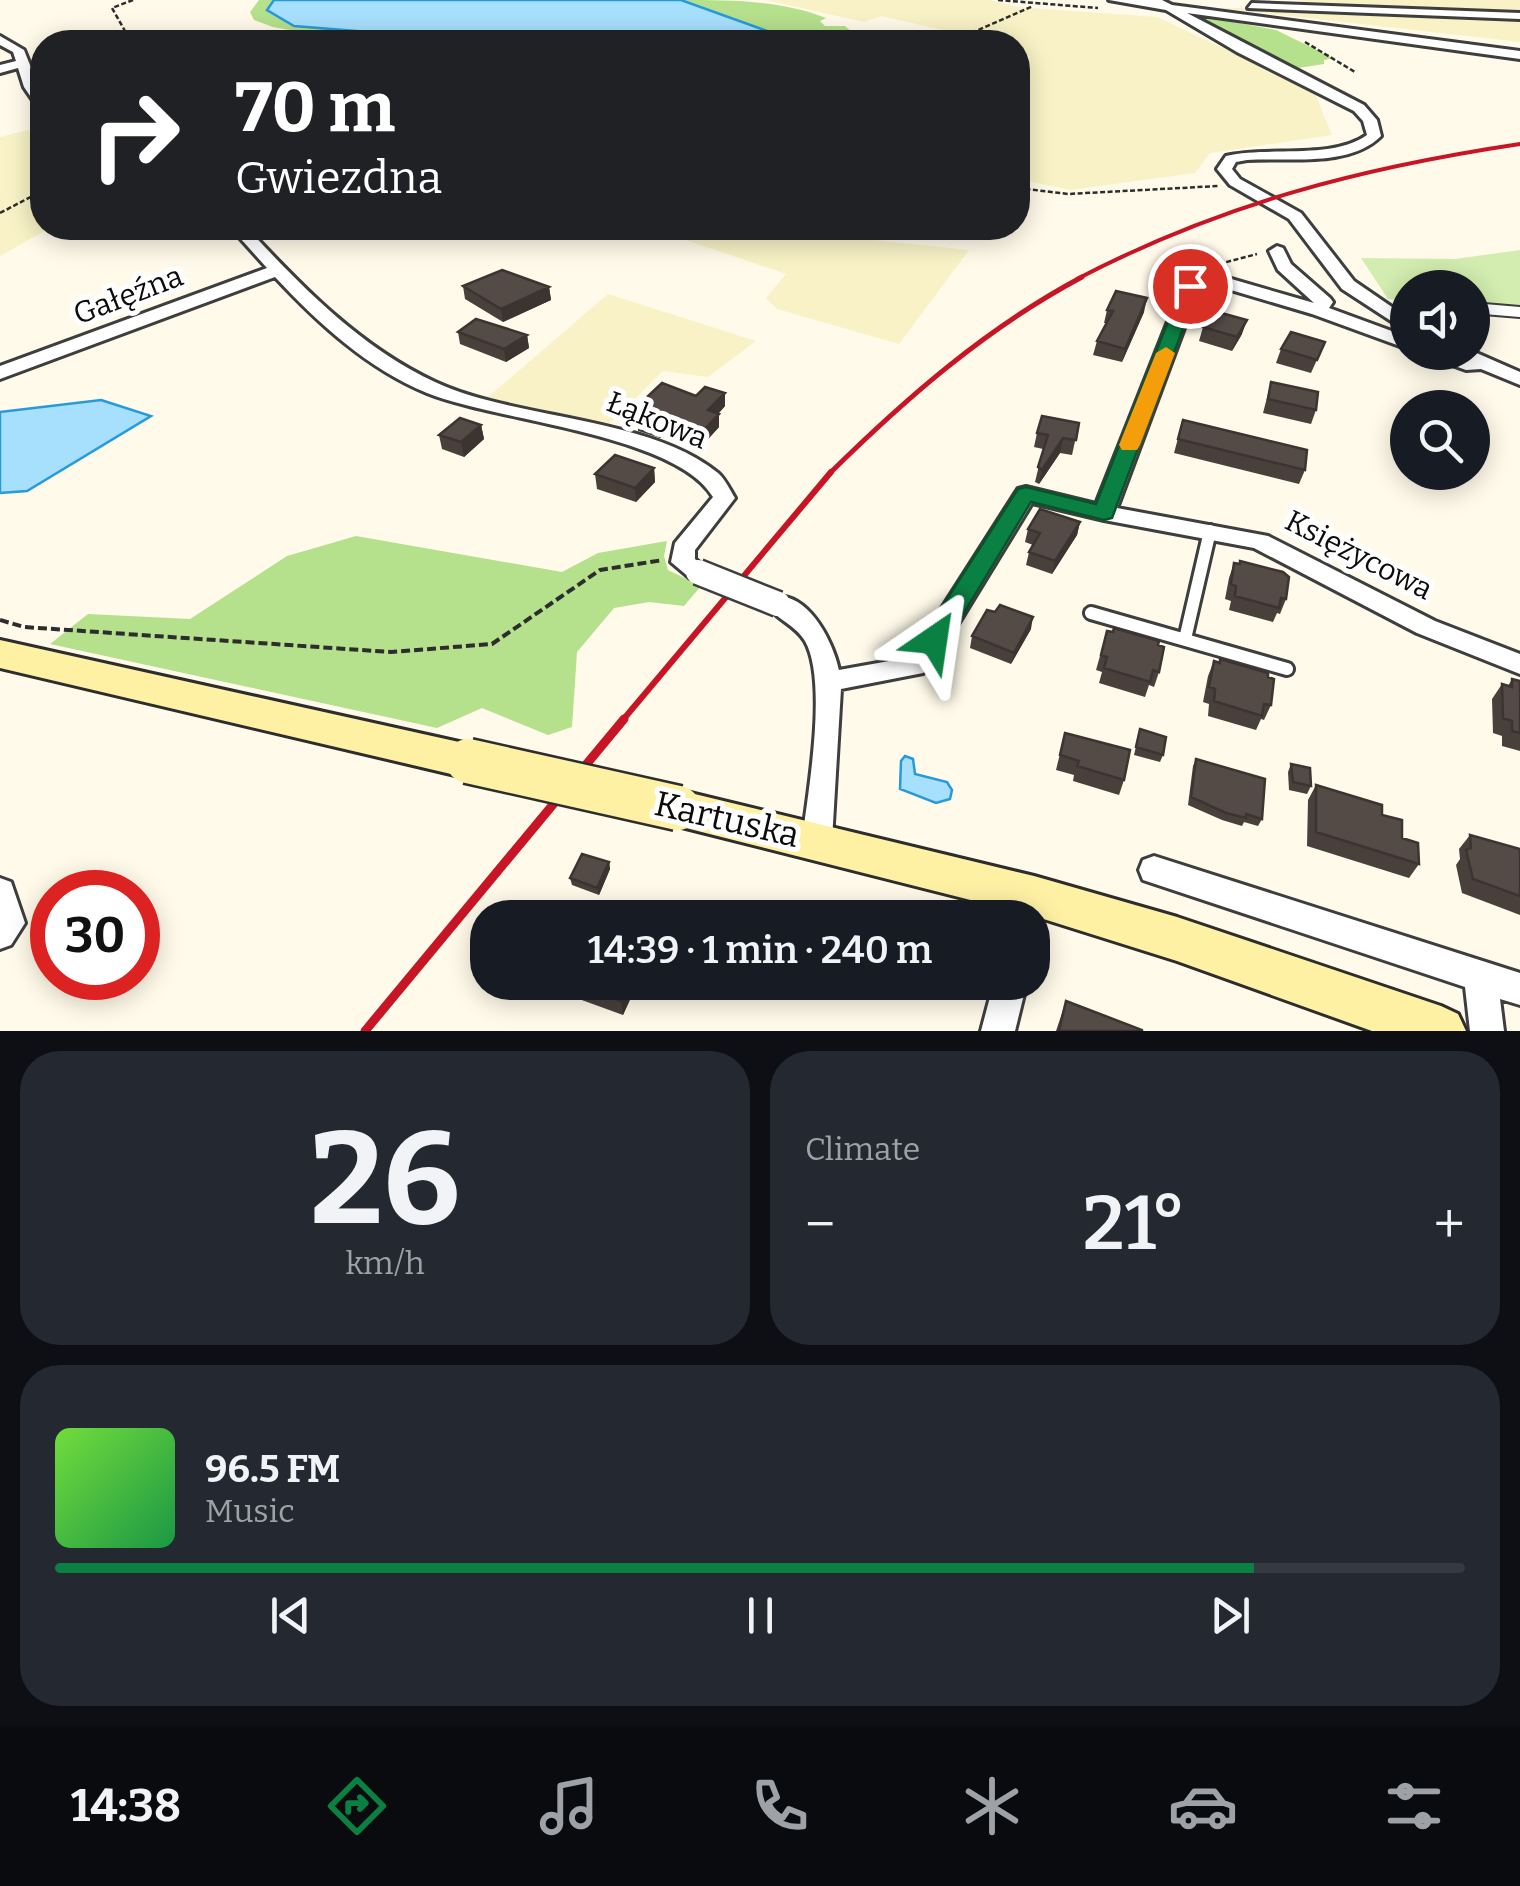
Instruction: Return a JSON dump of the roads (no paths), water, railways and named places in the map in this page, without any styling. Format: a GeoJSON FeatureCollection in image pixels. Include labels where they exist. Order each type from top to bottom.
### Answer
{"type":"FeatureCollection","features":[{"type":"Feature","properties":{"kind":"main road","name":"Kartuska"},"geometry":{"type":"LineString","coordinates":[[0,654],[817,840],[1009,900]]}},
{"type":"Feature","properties":{"kind":"main road","name":"Kartuska"},"geometry":{"type":"LineString","coordinates":[[1050,911],[1177,939],[1441,1031]]}},
{"type":"Feature","properties":{"kind":"street"},"geometry":{"type":"LineString","coordinates":[[1114,0],[1520,16]]}},
{"type":"Feature","properties":{"kind":"street"},"geometry":{"type":"LineString","coordinates":[[1160,3],[1520,55]]}},
{"type":"Feature","properties":{"kind":"street"},"geometry":{"type":"LineString","coordinates":[[1160,3],[1364,113],[1374,128],[1369,142],[1357,148],[1260,153],[1225,163],[1229,177],[1284,207],[1361,296],[1390,315]]}},
{"type":"Feature","properties":{"kind":"street"},"geometry":{"type":"LineString","coordinates":[[0,40],[18,50],[30,87]]}},
{"type":"Feature","properties":{"kind":"street"},"geometry":{"type":"LineString","coordinates":[[0,69],[24,64]]}},
{"type":"Feature","properties":{"kind":"street","name":"Łąkowa"},"geometry":{"type":"LineString","coordinates":[[250,240],[277,270],[366,348],[422,386],[582,425],[674,458],[708,476],[723,490],[722,505],[688,541],[690,564],[804,620],[815,636],[826,682]]}},
{"type":"Feature","properties":{"kind":"street"},"geometry":{"type":"LineString","coordinates":[[1277,251],[1284,266],[1324,302],[1318,310]]}},
{"type":"Feature","properties":{"kind":"street","name":"Gałęźna"},"geometry":{"type":"LineString","coordinates":[[0,373],[277,270]]}},
{"type":"Feature","properties":{"kind":"street"},"geometry":{"type":"LineString","coordinates":[[1104,513],[1190,286],[1202,276],[1318,310],[1390,337]]}},
{"type":"Feature","properties":{"kind":"street"},"geometry":{"type":"LineString","coordinates":[[1490,363],[1520,378]]}},
{"type":"Feature","properties":{"kind":"street","name":"Księżycowa"},"geometry":{"type":"LineString","coordinates":[[826,682],[914,666],[1026,494],[1276,548],[1426,627],[1520,664]]}},
{"type":"Feature","properties":{"kind":"street"},"geometry":{"type":"LineString","coordinates":[[817,840],[826,682]]}},
{"type":"Feature","properties":{"kind":"street"},"geometry":{"type":"LineString","coordinates":[[1154,870],[1520,989]]}},
{"type":"Feature","properties":{"kind":"street"},"geometry":{"type":"LineString","coordinates":[[0,892],[9,924],[0,934]]}},
{"type":"Feature","properties":{"kind":"street"},"geometry":{"type":"LineString","coordinates":[[1482,977],[1487,1031]]}},
{"type":"Feature","properties":{"kind":"street"},"geometry":{"type":"LineString","coordinates":[[998,1031],[1006,1000]]}},
{"type":"Feature","properties":{"kind":"lane"},"geometry":{"type":"LineString","coordinates":[[1490,310],[1520,312]]}},
{"type":"Feature","properties":{"kind":"lane"},"geometry":{"type":"LineString","coordinates":[[1184,639],[1210,531]]}},
{"type":"Feature","properties":{"kind":"lane"},"geometry":{"type":"LineString","coordinates":[[1091,613],[1287,669]]}},
{"type":"Feature","properties":{"kind":"water"},"geometry":{"type":"Polygon","coordinates":[[[274,0],[681,0],[764,30],[344,30],[294,26],[267,10],[274,0]]]}},
{"type":"Feature","properties":{"kind":"water"},"geometry":{"type":"Polygon","coordinates":[[[101,400],[151,416],[27,491],[0,493],[0,412],[101,400]]]}},
{"type":"Feature","properties":{"kind":"water"},"geometry":{"type":"Polygon","coordinates":[[[905,756],[913,759],[915,774],[947,782],[952,790],[950,799],[936,803],[900,789],[901,761],[905,756]]]}},
{"type":"Feature","properties":{"kind":"railway"},"geometry":{"type":"LineString","coordinates":[[1077,279],[1184,230],[1292,192],[1347,177],[1520,144]]}},
{"type":"Feature","properties":{"kind":"railway"},"geometry":{"type":"LineString","coordinates":[[830,473],[887,419],[980,342],[1082,277]]}},
{"type":"Feature","properties":{"kind":"railway"},"geometry":{"type":"LineString","coordinates":[[622,721],[830,473]]}},
{"type":"Feature","properties":{"kind":"railway"},"geometry":{"type":"LineString","coordinates":[[365,1031],[624,719]]}}]}
